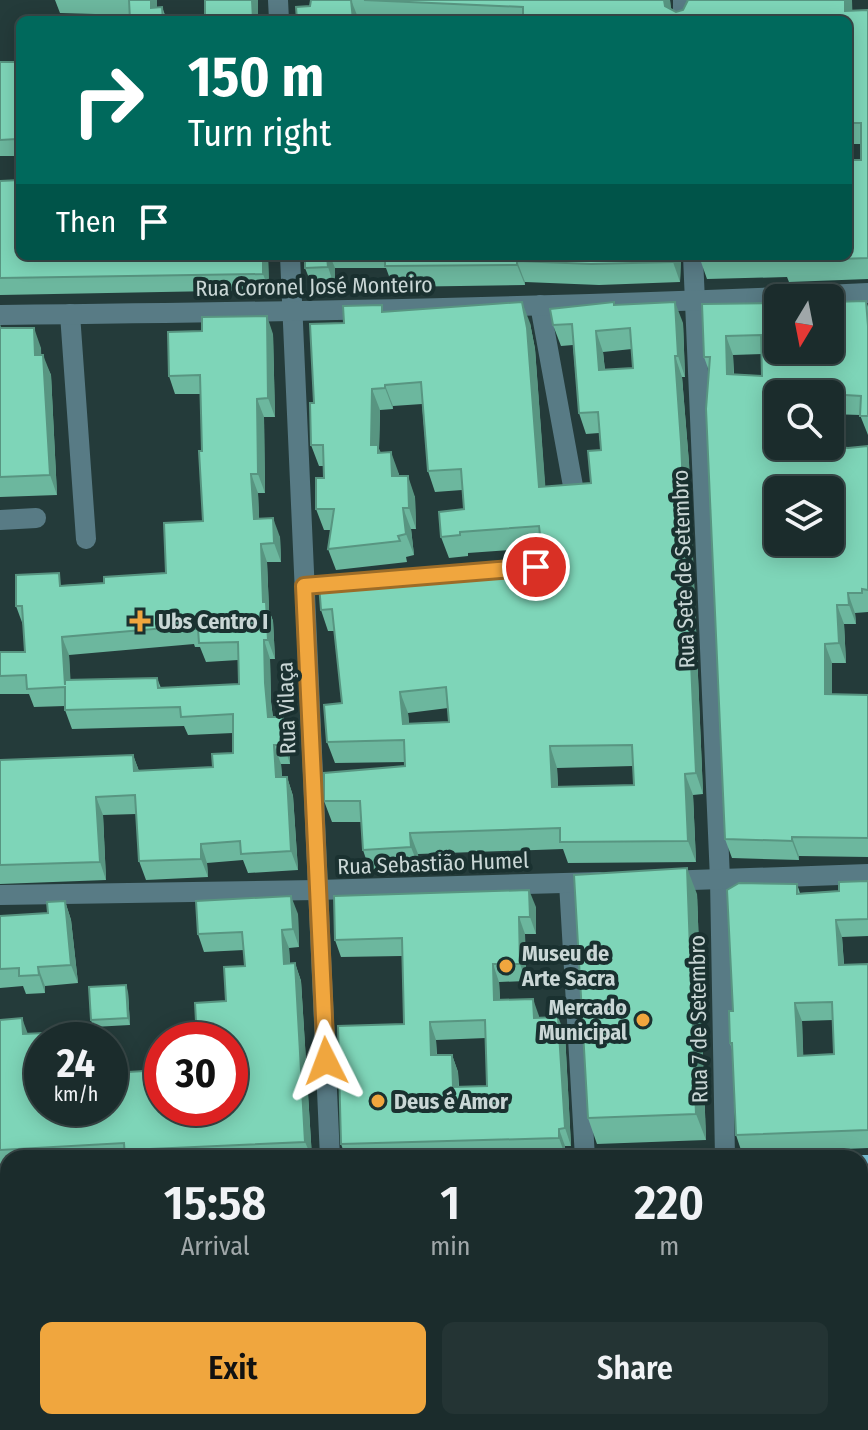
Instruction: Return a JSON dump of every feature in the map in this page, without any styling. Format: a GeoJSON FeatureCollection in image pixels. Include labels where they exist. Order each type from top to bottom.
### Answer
{"type":"FeatureCollection","features":[{"type":"Feature","properties":{"kind":"street","name":"Rua Vilaça"},"geometry":{"type":"LineString","coordinates":[[290,260],[314,585],[317,890],[330,1150]]}},
{"type":"Feature","properties":{"kind":"street","name":"Rua Sete de Setembro"},"geometry":{"type":"LineString","coordinates":[[693,260],[720,879]]}},
{"type":"Feature","properties":{"kind":"street","name":"Rua Coronel José Monteiro"},"geometry":{"type":"LineString","coordinates":[[0,315],[293,312],[868,293]]}},
{"type":"Feature","properties":{"kind":"street"},"geometry":{"type":"LineString","coordinates":[[540,305],[573,486]]}},
{"type":"Feature","properties":{"kind":"street"},"geometry":{"type":"LineString","coordinates":[[70,314],[86,539]]}},
{"type":"Feature","properties":{"kind":"street"},"geometry":{"type":"LineString","coordinates":[[0,520],[36,518]]}},
{"type":"Feature","properties":{"kind":"street"},"geometry":{"type":"LineString","coordinates":[[644,881],[868,874]]}},
{"type":"Feature","properties":{"kind":"street","name":"Rua 7 de Setembro"},"geometry":{"type":"LineString","coordinates":[[720,879],[725,1150]]}},
{"type":"Feature","properties":{"kind":"street","name":"Rua Sebastião Humel"},"geometry":{"type":"LineString","coordinates":[[0,895],[614,882]]}},
{"type":"Feature","properties":{"kind":"street"},"geometry":{"type":"LineString","coordinates":[[569,883],[585,1150]]}},
{"type":"Feature","properties":{"kind":"building"},"geometry":{"type":"Polygon","coordinates":[[[129,0],[151,0],[151,8],[162,7],[163,16],[130,16],[129,0]]]}},
{"type":"Feature","properties":{"kind":"building"},"geometry":{"type":"Polygon","coordinates":[[[205,0],[252,0],[253,16],[205,16],[205,0]]]}},
{"type":"Feature","properties":{"kind":"building"},"geometry":{"type":"Polygon","coordinates":[[[311,0],[351,0],[353,16],[297,16],[296,7],[310,6],[311,0]]]}},
{"type":"Feature","properties":{"kind":"building"},"geometry":{"type":"Polygon","coordinates":[[[364,0],[664,0],[665,6],[676,12],[683,10],[688,0],[845,0],[845,11],[868,10],[868,258],[852,259],[852,160],[861,160],[861,123],[852,123],[852,16],[523,16],[523,7],[364,0]]]}},
{"type":"Feature","properties":{"kind":"building"},"geometry":{"type":"Polygon","coordinates":[[[0,62],[16,62],[16,139],[0,140],[0,62]]]}},
{"type":"Feature","properties":{"kind":"building"},"geometry":{"type":"Polygon","coordinates":[[[16,180],[16,260],[263,260],[263,274],[0,278],[0,181],[16,180]]]}},
{"type":"Feature","properties":{"kind":"building"},"geometry":{"type":"Polygon","coordinates":[[[305,260],[327,260],[328,267],[305,268],[305,260]]]}},
{"type":"Feature","properties":{"kind":"building"},"geometry":{"type":"Polygon","coordinates":[[[385,260],[673,260],[591,264],[517,261],[517,265],[385,266],[385,260]]]}},
{"type":"Feature","properties":{"kind":"building"},"geometry":{"type":"Polygon","coordinates":[[[866,301],[868,416],[860,416],[861,396],[844,395],[844,380],[764,380],[764,460],[844,460],[844,448],[868,446],[868,590],[848,593],[849,605],[837,605],[839,643],[825,644],[825,694],[868,695],[868,838],[792,837],[792,841],[725,839],[706,409],[710,357],[704,357],[702,304],[764,303],[764,364],[844,364],[844,302],[866,301]],[[761,335],[726,336],[727,374],[762,376],[761,335]]]}},
{"type":"Feature","properties":{"kind":"building"},"geometry":{"type":"Polygon","coordinates":[[[522,302],[527,328],[539,487],[591,483],[588,451],[601,450],[598,412],[579,413],[572,324],[553,325],[550,309],[614,302],[614,305],[675,302],[678,356],[675,356],[696,773],[685,774],[688,841],[560,842],[560,828],[410,833],[411,847],[363,850],[360,801],[324,801],[324,773],[405,766],[404,740],[327,742],[324,705],[342,703],[332,609],[321,610],[319,584],[504,567],[504,562],[542,559],[539,526],[460,532],[460,535],[441,537],[439,512],[464,509],[461,469],[428,471],[421,382],[372,389],[371,445],[378,445],[378,453],[391,452],[392,476],[408,476],[409,508],[403,508],[406,534],[398,536],[400,541],[328,549],[334,509],[316,509],[316,478],[324,478],[323,445],[311,445],[310,403],[314,403],[310,324],[344,323],[343,306],[382,305],[382,312],[522,302]],[[630,328],[596,331],[599,370],[633,368],[630,328]],[[446,687],[400,692],[403,724],[449,722],[446,687]],[[632,745],[550,746],[552,787],[634,785],[632,745]]]}},
{"type":"Feature","properties":{"kind":"building"},"geometry":{"type":"Polygon","coordinates":[[[267,316],[268,398],[257,399],[258,474],[251,474],[254,519],[273,518],[274,543],[261,544],[268,640],[264,640],[265,683],[268,717],[283,717],[284,745],[274,745],[276,777],[287,777],[291,851],[241,854],[240,841],[201,844],[201,859],[139,861],[135,795],[96,797],[100,862],[0,865],[0,760],[133,755],[134,771],[213,767],[212,754],[233,753],[233,714],[181,717],[180,707],[65,710],[65,687],[27,689],[26,675],[0,676],[0,652],[25,652],[22,606],[16,606],[16,575],[59,573],[60,586],[104,583],[104,577],[166,573],[164,523],[203,521],[199,451],[202,451],[200,375],[169,376],[168,332],[202,331],[202,317],[267,316]],[[188,626],[62,637],[65,685],[65,680],[157,678],[158,688],[239,684],[238,642],[199,643],[198,629],[188,629],[188,626]]]}},
{"type":"Feature","properties":{"kind":"building"},"geometry":{"type":"Polygon","coordinates":[[[0,328],[34,328],[35,355],[43,355],[50,475],[0,477],[0,328]]]}},
{"type":"Feature","properties":{"kind":"building","name":"Mercado Municipal"},"geometry":{"type":"Polygon","coordinates":[[[687,868],[696,1114],[588,1118],[574,875],[687,868]]]}},
{"type":"Feature","properties":{"kind":"building"},"geometry":{"type":"Polygon","coordinates":[[[868,881],[868,919],[836,920],[839,965],[868,964],[868,1130],[736,1135],[730,1043],[729,1011],[733,1011],[727,890],[739,883],[797,884],[797,894],[839,891],[839,882],[868,881]],[[832,1002],[795,1003],[798,1056],[834,1054],[832,1002]]]}},
{"type":"Feature","properties":{"kind":"building"},"geometry":{"type":"Polygon","coordinates":[[[529,890],[530,917],[519,917],[520,964],[493,964],[494,1000],[533,999],[534,1018],[558,1017],[565,1128],[559,1129],[559,1138],[341,1144],[338,1026],[404,1024],[402,938],[335,940],[334,896],[529,890]],[[485,1020],[430,1022],[431,1055],[452,1055],[453,1087],[487,1086],[485,1020]]]}},
{"type":"Feature","properties":{"kind":"building"},"geometry":{"type":"Polygon","coordinates":[[[291,896],[293,929],[282,930],[284,964],[295,963],[305,1142],[151,1150],[124,1150],[124,1143],[0,1150],[0,1020],[22,1018],[24,1126],[128,1126],[128,1072],[144,1071],[144,1126],[248,1126],[248,1022],[196,1022],[195,1003],[226,1001],[224,967],[245,966],[242,932],[198,934],[196,901],[291,896]]]}},
{"type":"Feature","properties":{"kind":"building"},"geometry":{"type":"Polygon","coordinates":[[[65,901],[71,965],[38,967],[39,975],[19,976],[19,968],[0,969],[0,916],[48,913],[47,902],[65,901]]]}},
{"type":"Feature","properties":{"kind":"building"},"geometry":{"type":"Polygon","coordinates":[[[126,985],[128,1018],[91,1020],[89,987],[126,985]]]}},
{"type":"Feature","properties":{"kind":"place","name":"Ubs Centro I"},"geometry":{"type":"Point","coordinates":[140,621]}},
{"type":"Feature","properties":{"kind":"place","name":"Museu de Arte Sacra"},"geometry":{"type":"Point","coordinates":[506,966]}},
{"type":"Feature","properties":{"kind":"place","name":"Mercado Municipal"},"geometry":{"type":"Point","coordinates":[643,1020]}},
{"type":"Feature","properties":{"kind":"place","name":"Deus é Amor"},"geometry":{"type":"Point","coordinates":[378,1101]}},
{"type":"Feature","properties":{"kind":"route"},"geometry":{"type":"LineString","coordinates":[[326,1061],[304,586],[536,567]]}}]}
